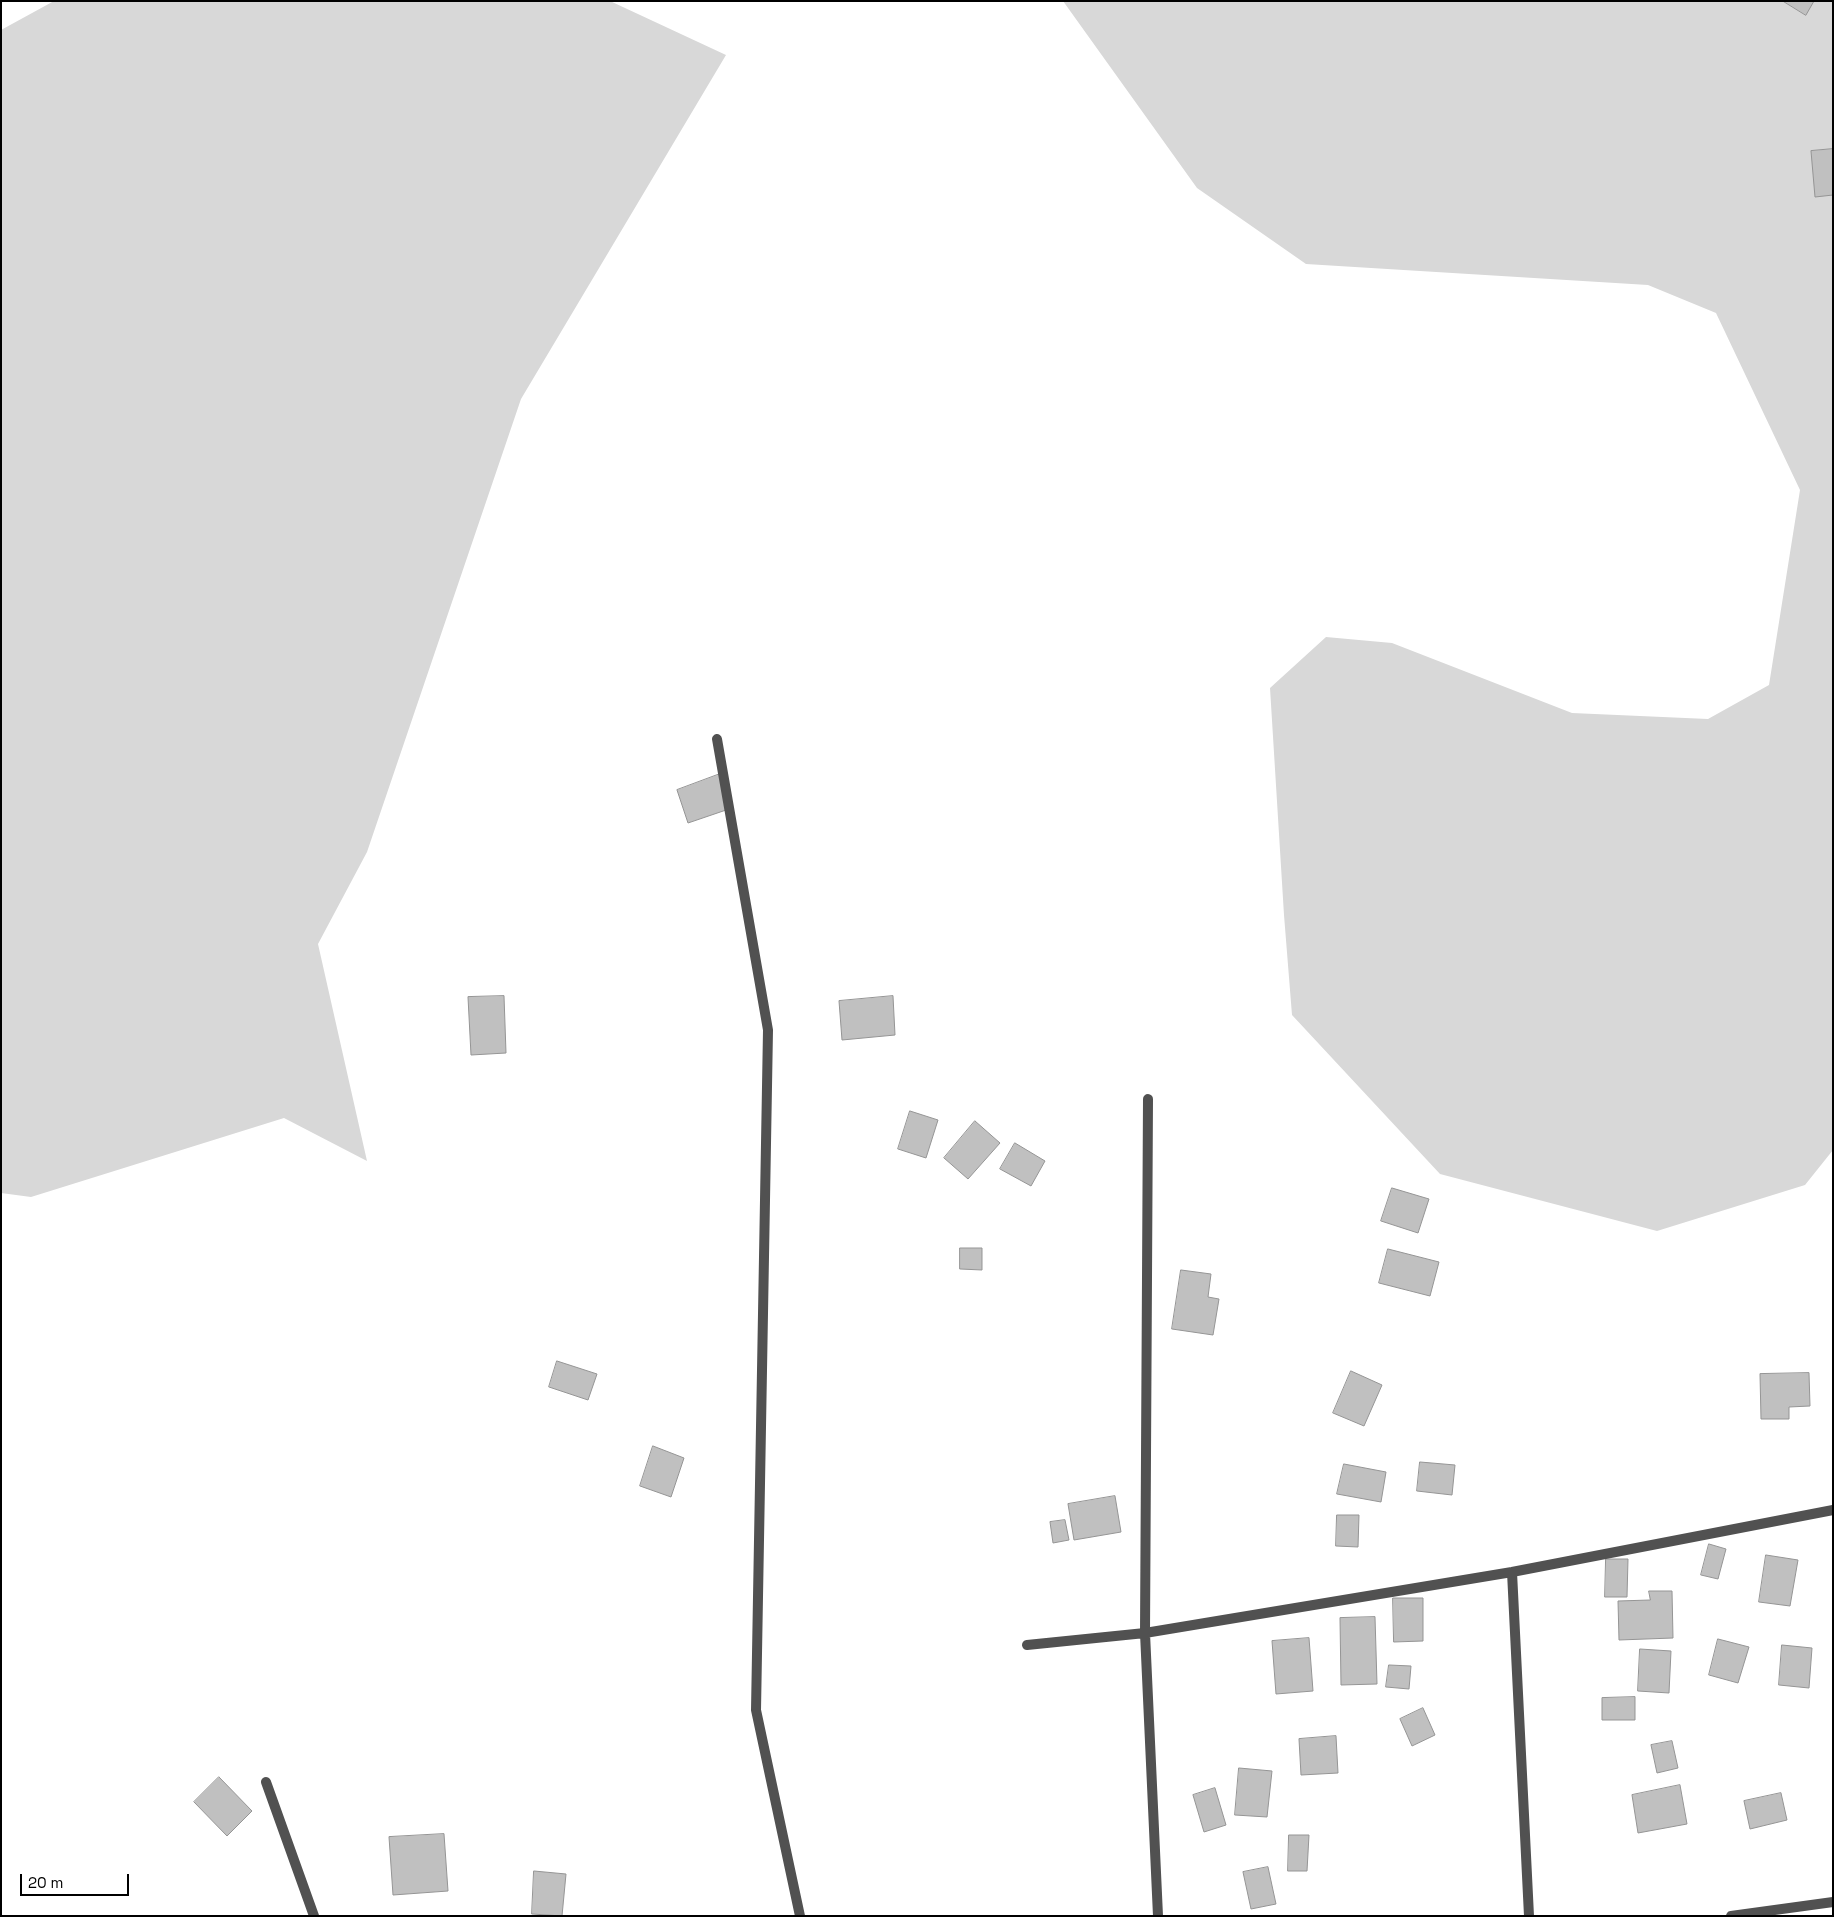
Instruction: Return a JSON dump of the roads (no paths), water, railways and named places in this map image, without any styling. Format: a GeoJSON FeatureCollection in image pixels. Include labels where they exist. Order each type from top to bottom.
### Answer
{"type":"FeatureCollection","features":[{"type":"Feature","properties":{"kind":"street"},"geometry":{"type":"LineString","coordinates":[[717,739],[768,1030],[756,1710],[800,1916]]}},
{"type":"Feature","properties":{"kind":"street"},"geometry":{"type":"LineString","coordinates":[[1148,1100],[1145,1633],[1158,1916]]}},
{"type":"Feature","properties":{"kind":"street"},"geometry":{"type":"LineString","coordinates":[[1027,1645],[1145,1633],[1512,1572],[1833,1510]]}},
{"type":"Feature","properties":{"kind":"street"},"geometry":{"type":"LineString","coordinates":[[1512,1572],[1528,1916]]}},
{"type":"Feature","properties":{"kind":"street"},"geometry":{"type":"LineString","coordinates":[[266,1782],[314,1916]]}},
{"type":"Feature","properties":{"kind":"street"},"geometry":{"type":"LineString","coordinates":[[1731,1916],[1833,1902]]}}]}
